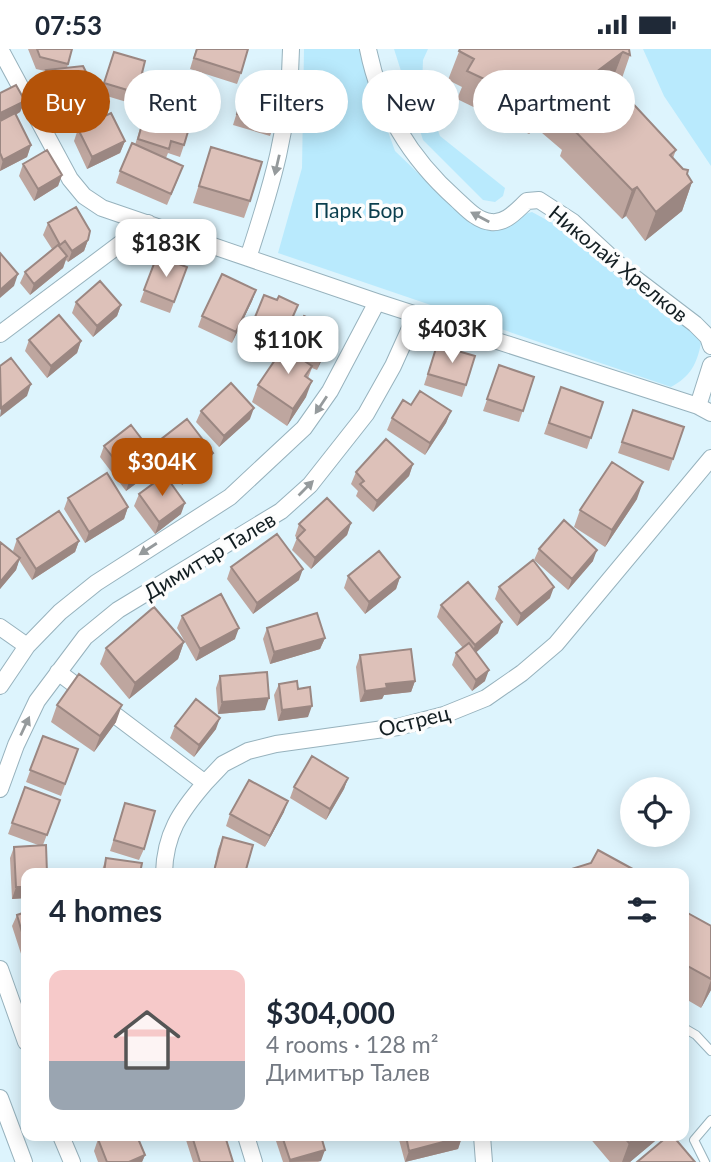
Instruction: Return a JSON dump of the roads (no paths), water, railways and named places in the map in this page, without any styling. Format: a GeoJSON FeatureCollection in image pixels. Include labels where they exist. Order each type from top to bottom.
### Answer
{"type":"FeatureCollection","features":[{"type":"Feature","properties":{"kind":"street"},"geometry":{"type":"LineString","coordinates":[[0,49],[70,179],[84,196],[102,208],[704,409],[711,365]]}},
{"type":"Feature","properties":{"kind":"street"},"geometry":{"type":"LineString","coordinates":[[248,258],[274,182],[285,133],[291,80],[291,49]]}},
{"type":"Feature","properties":{"kind":"street","name":"Николай Хрелков"},"geometry":{"type":"LineString","coordinates":[[368,49],[385,103],[395,127],[409,149],[427,172],[479,220],[494,223],[510,217],[527,201],[539,200],[573,222],[628,273],[695,324],[708,337],[711,346]]}},
{"type":"Feature","properties":{"kind":"street"},"geometry":{"type":"LineString","coordinates":[[0,334],[148,223]]}},
{"type":"Feature","properties":{"kind":"street"},"geometry":{"type":"LineString","coordinates":[[0,686],[27,646],[60,612],[96,583],[230,497],[304,428],[330,391],[377,302]]}},
{"type":"Feature","properties":{"kind":"street","name":"Димитър Талев"},"geometry":{"type":"LineString","coordinates":[[0,789],[16,745],[37,701],[85,637],[118,610],[281,511],[310,485],[366,414],[393,366],[416,315]]}},
{"type":"Feature","properties":{"kind":"street","name":"Острец"},"geometry":{"type":"LineString","coordinates":[[164,868],[165,851],[174,824],[187,803],[223,764],[248,751],[276,744],[398,727],[444,715],[486,698],[522,673],[556,644],[711,458]]}},
{"type":"Feature","properties":{"kind":"street"},"geometry":{"type":"LineString","coordinates":[[0,627],[27,646]]}},
{"type":"Feature","properties":{"kind":"street"},"geometry":{"type":"LineString","coordinates":[[58,672],[205,783]]}},
{"type":"Feature","properties":{"kind":"street"},"geometry":{"type":"LineString","coordinates":[[0,969],[21,1028]]}},
{"type":"Feature","properties":{"kind":"street"},"geometry":{"type":"LineString","coordinates":[[0,1098],[24,1162]]}},
{"type":"Feature","properties":{"kind":"street"},"geometry":{"type":"LineString","coordinates":[[63,1141],[72,1162]]}},
{"type":"Feature","properties":{"kind":"street"},"geometry":{"type":"LineString","coordinates":[[248,1141],[254,1162]]}},
{"type":"Feature","properties":{"kind":"street"},"geometry":{"type":"LineString","coordinates":[[482,1141],[484,1162]]}},
{"type":"Feature","properties":{"kind":"lane"},"geometry":{"type":"LineString","coordinates":[[689,1031],[711,1051]]}},
{"type":"Feature","properties":{"kind":"lane"},"geometry":{"type":"LineString","coordinates":[[705,1162],[694,1140],[711,1119]]}},
{"type":"Feature","properties":{"kind":"park label","name":"Парк Бор"},"geometry":{"type":"Point","coordinates":[359,209]}}]}
